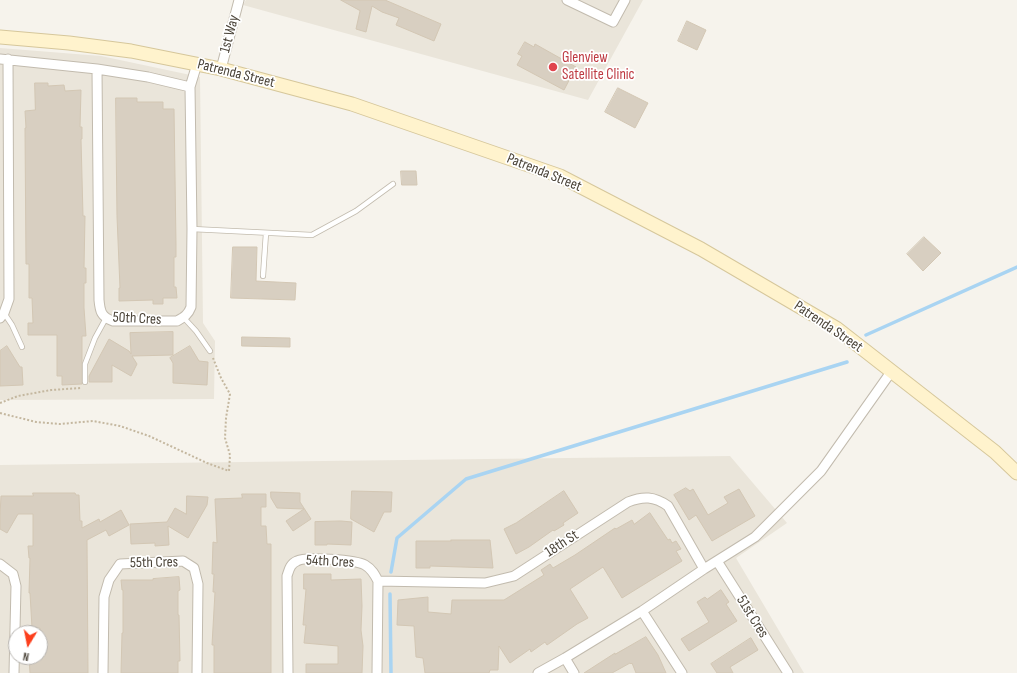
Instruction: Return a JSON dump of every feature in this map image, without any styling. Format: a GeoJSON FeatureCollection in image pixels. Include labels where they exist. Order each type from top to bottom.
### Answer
{"type":"FeatureCollection","features":[{"type":"Feature","properties":{"kind":"street","name":"1st Way"},"geometry":{"type":"LineString","coordinates":[[221,69],[239,0]]}},
{"type":"Feature","properties":{"kind":"street"},"geometry":{"type":"LineString","coordinates":[[567,0],[613,22],[625,0]]}},
{"type":"Feature","properties":{"kind":"street","name":"Patrenda Street"},"geometry":{"type":"LineString","coordinates":[[0,37],[69,43],[131,51],[221,69],[352,104],[560,176],[701,249],[836,328],[995,452],[1017,473]]}},
{"type":"Feature","properties":{"kind":"street"},"geometry":{"type":"LineString","coordinates":[[2,316],[9,298],[4,59],[148,77],[190,88]]}},
{"type":"Feature","properties":{"kind":"street"},"geometry":{"type":"LineString","coordinates":[[184,318],[189,313],[192,297],[190,88],[197,64]]}},
{"type":"Feature","properties":{"kind":"street","name":"50th Cres"},"geometry":{"type":"LineString","coordinates":[[97,70],[100,308],[106,318],[113,321],[177,321],[184,318]]}},
{"type":"Feature","properties":{"kind":"street"},"geometry":{"type":"LineString","coordinates":[[538,673],[642,611],[755,537],[821,471],[891,372]]}},
{"type":"Feature","properties":{"kind":"street","name":"18th St"},"geometry":{"type":"LineString","coordinates":[[378,582],[485,583],[514,576],[628,502],[639,497],[661,501],[668,506],[704,569]]}},
{"type":"Feature","properties":{"kind":"street","name":"54th Cres"},"geometry":{"type":"LineString","coordinates":[[288,673],[286,586],[290,566],[297,560],[307,558],[353,561],[364,564],[373,571],[378,582]]}},
{"type":"Feature","properties":{"kind":"street","name":"55th Cres"},"geometry":{"type":"LineString","coordinates":[[103,673],[104,597],[109,580],[120,564],[183,561],[194,568],[198,584],[197,673]]}},
{"type":"Feature","properties":{"kind":"street","name":"51st Cres"},"geometry":{"type":"LineString","coordinates":[[717,561],[788,673]]}},
{"type":"Feature","properties":{"kind":"street"},"geometry":{"type":"LineString","coordinates":[[0,564],[13,574],[16,586],[14,673]]}},
{"type":"Feature","properties":{"kind":"street"},"geometry":{"type":"LineString","coordinates":[[377,673],[378,582]]}},
{"type":"Feature","properties":{"kind":"street"},"geometry":{"type":"LineString","coordinates":[[642,611],[682,673]]}},
{"type":"Feature","properties":{"kind":"street"},"geometry":{"type":"LineString","coordinates":[[565,658],[574,673]]}},
{"type":"Feature","properties":{"kind":"lane"},"geometry":{"type":"LineString","coordinates":[[192,229],[312,235],[356,211],[393,184]]}},
{"type":"Feature","properties":{"kind":"lane"},"geometry":{"type":"LineString","coordinates":[[263,276],[266,233]]}},
{"type":"Feature","properties":{"kind":"lane"},"geometry":{"type":"LineString","coordinates":[[2,316],[12,325],[22,347]]}},
{"type":"Feature","properties":{"kind":"lane"},"geometry":{"type":"LineString","coordinates":[[85,382],[84,364],[95,338],[106,318]]}},
{"type":"Feature","properties":{"kind":"lane"},"geometry":{"type":"LineString","coordinates":[[184,318],[196,331],[210,352]]}},
{"type":"Feature","properties":{"kind":"path"},"geometry":{"type":"LineString","coordinates":[[0,413],[36,422],[60,424],[93,420],[120,426],[149,436],[207,463],[229,471],[230,455],[225,438],[226,418],[230,394],[221,378],[210,352]]}},
{"type":"Feature","properties":{"kind":"path"},"geometry":{"type":"LineString","coordinates":[[0,404],[18,396],[51,390],[83,388],[85,382]]}},
{"type":"Feature","properties":{"kind":"shaded area"},"geometry":{"type":"Polygon","coordinates":[[[246,0],[643,0],[588,100],[243,5],[246,0]]]}},
{"type":"Feature","properties":{"kind":"shaded area"},"geometry":{"type":"Polygon","coordinates":[[[0,48],[101,56],[200,77],[203,323],[215,341],[214,399],[0,400],[0,48]]]}},
{"type":"Feature","properties":{"kind":"shaded area"},"geometry":{"type":"Polygon","coordinates":[[[730,456],[787,523],[736,558],[804,673],[0,673],[0,465],[730,456]]]}},
{"type":"Feature","properties":{"kind":"building"},"geometry":{"type":"Polygon","coordinates":[[[341,0],[385,0],[441,24],[434,41],[396,25],[399,18],[382,12],[372,6],[366,32],[356,29],[360,11],[341,0]]]}},
{"type":"Feature","properties":{"kind":"building"},"geometry":{"type":"Polygon","coordinates":[[[687,21],[706,30],[697,50],[678,41],[687,21]]]}},
{"type":"Feature","properties":{"kind":"building"},"geometry":{"type":"Polygon","coordinates":[[[525,42],[534,47],[535,44],[576,67],[564,90],[517,65],[522,56],[518,54],[525,42]]]}},
{"type":"Feature","properties":{"kind":"building"},"geometry":{"type":"Polygon","coordinates":[[[35,83],[48,83],[48,86],[64,85],[65,91],[81,90],[80,127],[82,127],[83,216],[85,216],[84,268],[86,268],[86,283],[84,283],[84,308],[86,336],[82,336],[82,384],[62,385],[62,376],[57,376],[57,335],[28,335],[28,323],[33,323],[32,298],[29,298],[29,264],[26,264],[25,111],[35,110],[35,83]]]}},
{"type":"Feature","properties":{"kind":"building"},"geometry":{"type":"Polygon","coordinates":[[[618,88],[648,103],[635,128],[605,112],[618,88]]]}},
{"type":"Feature","properties":{"kind":"building"},"geometry":{"type":"Polygon","coordinates":[[[116,98],[137,98],[137,102],[163,102],[163,109],[174,109],[176,257],[174,257],[174,287],[176,287],[177,298],[163,298],[163,304],[153,304],[153,300],[119,301],[116,98]]]}},
{"type":"Feature","properties":{"kind":"building"},"geometry":{"type":"Polygon","coordinates":[[[401,171],[416,171],[417,185],[402,185],[401,171]]]}},
{"type":"Feature","properties":{"kind":"building"},"geometry":{"type":"Polygon","coordinates":[[[924,237],[941,253],[923,271],[907,254],[924,237]]]}},
{"type":"Feature","properties":{"kind":"building"},"geometry":{"type":"Polygon","coordinates":[[[233,247],[257,247],[256,281],[296,283],[295,300],[231,298],[233,247]]]}},
{"type":"Feature","properties":{"kind":"building"},"geometry":{"type":"Polygon","coordinates":[[[173,332],[173,355],[132,356],[137,364],[131,376],[112,365],[112,382],[89,382],[89,376],[109,339],[129,351],[131,354],[130,333],[173,332]]]}},
{"type":"Feature","properties":{"kind":"building"},"geometry":{"type":"Polygon","coordinates":[[[242,337],[290,338],[290,347],[242,346],[242,337]]]}},
{"type":"Feature","properties":{"kind":"building"},"geometry":{"type":"Polygon","coordinates":[[[7,346],[20,367],[22,367],[23,385],[0,386],[0,351],[7,346]]]}},
{"type":"Feature","properties":{"kind":"building"},"geometry":{"type":"Polygon","coordinates":[[[190,346],[199,361],[208,362],[207,385],[173,383],[173,363],[170,358],[190,346]]]}},
{"type":"Feature","properties":{"kind":"building"},"geometry":{"type":"Polygon","coordinates":[[[686,488],[690,491],[693,489],[708,515],[728,503],[724,497],[739,489],[755,516],[712,541],[696,515],[689,520],[674,495],[686,488]]]}},
{"type":"Feature","properties":{"kind":"building"},"geometry":{"type":"Polygon","coordinates":[[[352,491],[392,492],[391,512],[384,512],[374,532],[351,519],[352,491]]]}},
{"type":"Feature","properties":{"kind":"building"},"geometry":{"type":"Polygon","coordinates":[[[564,491],[578,513],[563,523],[564,525],[554,531],[553,530],[529,547],[516,554],[504,529],[516,523],[564,491]]]}},
{"type":"Feature","properties":{"kind":"building"},"geometry":{"type":"Polygon","coordinates":[[[271,492],[300,493],[300,502],[311,519],[293,531],[286,521],[304,509],[277,508],[271,498],[271,492]]]}},
{"type":"Feature","properties":{"kind":"building"},"geometry":{"type":"Polygon","coordinates":[[[33,493],[75,493],[76,495],[79,495],[80,521],[82,521],[82,528],[99,519],[100,522],[121,510],[129,525],[109,536],[106,530],[87,540],[88,673],[30,673],[30,665],[48,665],[48,625],[32,625],[29,593],[30,558],[28,546],[33,546],[33,514],[18,514],[7,533],[0,529],[0,515],[1,496],[33,496],[33,493]]]}},
{"type":"Feature","properties":{"kind":"building"},"geometry":{"type":"Polygon","coordinates":[[[242,494],[266,494],[266,507],[261,507],[261,526],[266,526],[267,544],[271,544],[271,673],[214,673],[214,645],[212,645],[215,592],[213,592],[214,574],[212,574],[213,542],[217,543],[215,499],[242,498],[242,494]]]}},
{"type":"Feature","properties":{"kind":"building"},"geometry":{"type":"Polygon","coordinates":[[[187,496],[208,497],[207,505],[188,538],[168,526],[169,545],[155,546],[155,543],[131,544],[130,524],[167,522],[175,508],[186,514],[187,496]]]}},
{"type":"Feature","properties":{"kind":"building"},"geometry":{"type":"Polygon","coordinates":[[[650,513],[668,540],[670,539],[672,543],[676,541],[681,549],[676,551],[682,561],[622,598],[603,567],[570,589],[588,618],[547,645],[545,642],[531,652],[530,649],[510,663],[499,646],[498,670],[490,670],[489,673],[425,673],[423,658],[416,657],[414,626],[397,625],[398,600],[428,597],[428,612],[451,614],[452,600],[504,600],[544,575],[541,570],[550,564],[553,568],[615,528],[616,529],[632,520],[634,524],[650,513]]]}},
{"type":"Feature","properties":{"kind":"building"},"geometry":{"type":"Polygon","coordinates":[[[315,522],[352,522],[351,545],[315,545],[315,522]]]}},
{"type":"Feature","properties":{"kind":"building"},"geometry":{"type":"Polygon","coordinates":[[[490,540],[493,568],[430,566],[430,568],[416,568],[416,541],[490,540]]]}},
{"type":"Feature","properties":{"kind":"building"},"geometry":{"type":"Polygon","coordinates":[[[304,574],[331,574],[331,580],[361,579],[361,630],[363,646],[362,673],[306,673],[306,664],[338,664],[338,646],[304,643],[306,625],[303,625],[306,589],[304,589],[304,574]]]}},
{"type":"Feature","properties":{"kind":"building"},"geometry":{"type":"Polygon","coordinates":[[[179,577],[180,590],[178,591],[178,615],[180,661],[178,661],[178,673],[121,673],[123,590],[121,580],[153,580],[179,577]]]}},
{"type":"Feature","properties":{"kind":"building"},"geometry":{"type":"Polygon","coordinates":[[[721,590],[729,602],[726,604],[737,621],[689,651],[681,639],[709,622],[697,602],[705,597],[707,599],[721,590]]]}},
{"type":"Feature","properties":{"kind":"building"},"geometry":{"type":"Polygon","coordinates":[[[646,637],[658,655],[666,673],[636,673],[632,663],[630,663],[612,673],[584,673],[615,653],[646,637]]]}},
{"type":"Feature","properties":{"kind":"building"},"geometry":{"type":"Polygon","coordinates":[[[751,638],[758,650],[730,667],[733,673],[717,673],[711,664],[751,638]]]}},
{"type":"Feature","properties":{"kind":"waterway"},"geometry":{"type":"LineString","coordinates":[[866,335],[1017,267]]}},
{"type":"Feature","properties":{"kind":"waterway"},"geometry":{"type":"LineString","coordinates":[[391,572],[397,538],[466,479],[847,362]]}},
{"type":"Feature","properties":{"kind":"waterway"},"geometry":{"type":"LineString","coordinates":[[390,594],[391,673]]}},
{"type":"Feature","properties":{"kind":"place","name":"Glenview Satellite Clinic"},"geometry":{"type":"Point","coordinates":[553,67]}}]}
